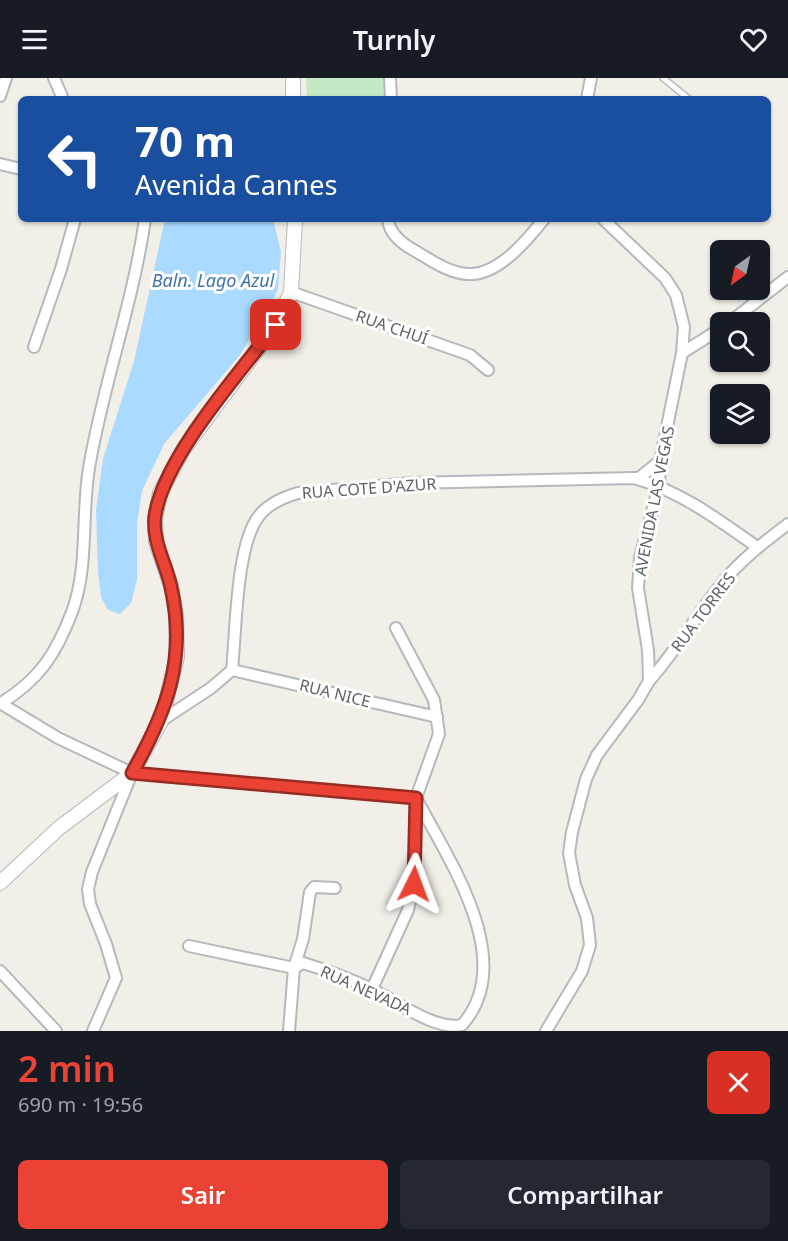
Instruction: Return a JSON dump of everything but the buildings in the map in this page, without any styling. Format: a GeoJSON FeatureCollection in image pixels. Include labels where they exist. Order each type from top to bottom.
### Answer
{"type":"FeatureCollection","features":[{"type":"Feature","properties":{"kind":"street"},"geometry":{"type":"LineString","coordinates":[[0,96],[6,78]]}},
{"type":"Feature","properties":{"kind":"street"},"geometry":{"type":"LineString","coordinates":[[54,78],[62,96]]}},
{"type":"Feature","properties":{"kind":"street"},"geometry":{"type":"LineString","coordinates":[[292,78],[293,96]]}},
{"type":"Feature","properties":{"kind":"street"},"geometry":{"type":"LineString","coordinates":[[390,78],[391,96]]}},
{"type":"Feature","properties":{"kind":"street"},"geometry":{"type":"LineString","coordinates":[[588,96],[591,78]]}},
{"type":"Feature","properties":{"kind":"street"},"geometry":{"type":"LineString","coordinates":[[0,164],[18,168]]}},
{"type":"Feature","properties":{"kind":"street"},"geometry":{"type":"LineString","coordinates":[[34,347],[62,269],[74,222]]}},
{"type":"Feature","properties":{"kind":"street"},"geometry":{"type":"LineString","coordinates":[[144,222],[129,307],[89,467],[84,505],[80,584],[72,612],[47,664],[27,686],[1,703],[58,738],[132,773],[416,798]]}},
{"type":"Feature","properties":{"kind":"street"},"geometry":{"type":"LineString","coordinates":[[93,1031],[116,978],[106,944],[90,904],[88,889],[92,872],[132,773],[160,721],[177,657],[176,615],[171,586],[156,542],[155,519],[160,493],[183,450],[276,325],[291,292],[295,222]]}},
{"type":"Feature","properties":{"kind":"street"},"geometry":{"type":"LineString","coordinates":[[389,222],[394,234],[410,249],[454,271],[469,274],[495,266],[514,251],[541,222]]}},
{"type":"Feature","properties":{"kind":"street","name":"AVENIDA LAS VEGAS"},"geometry":{"type":"LineString","coordinates":[[606,222],[665,278],[676,295],[684,327],[682,352],[660,461],[659,485],[640,558],[638,588],[648,650],[648,681]]}},
{"type":"Feature","properties":{"kind":"street"},"geometry":{"type":"LineString","coordinates":[[743,312],[788,277]]}},
{"type":"Feature","properties":{"kind":"street","name":"RUA CHUÍ"},"geometry":{"type":"LineString","coordinates":[[291,292],[470,355],[488,370]]}},
{"type":"Feature","properties":{"kind":"street"},"geometry":{"type":"LineString","coordinates":[[682,352],[710,335]]}},
{"type":"Feature","properties":{"kind":"street"},"geometry":{"type":"LineString","coordinates":[[634,478],[639,478],[660,461]]}},
{"type":"Feature","properties":{"kind":"street","name":"RUA COTE D'AZUR"},"geometry":{"type":"LineString","coordinates":[[232,670],[247,540],[260,514],[282,498],[314,491],[412,483],[634,478],[659,485],[722,522],[757,547]]}},
{"type":"Feature","properties":{"kind":"street","name":"RUA TORRES"},"geometry":{"type":"LineString","coordinates":[[648,681],[678,646],[719,586],[757,547],[788,524]]}},
{"type":"Feature","properties":{"kind":"street"},"geometry":{"type":"LineString","coordinates":[[372,989],[408,910],[414,884],[416,798],[439,734],[434,700],[396,628]]}},
{"type":"Feature","properties":{"kind":"street"},"geometry":{"type":"LineString","coordinates":[[160,721],[211,688],[232,670]]}},
{"type":"Feature","properties":{"kind":"street","name":"RUA NICE"},"geometry":{"type":"LineString","coordinates":[[232,670],[437,717]]}},
{"type":"Feature","properties":{"kind":"street"},"geometry":{"type":"LineString","coordinates":[[546,1031],[582,970],[590,945],[590,933],[571,873],[569,853],[586,779],[597,755],[638,700],[648,681]]}},
{"type":"Feature","properties":{"kind":"street"},"geometry":{"type":"LineString","coordinates":[[0,883],[59,828],[132,773]]}},
{"type":"Feature","properties":{"kind":"street","name":"RUA NEVADA"},"geometry":{"type":"LineString","coordinates":[[189,946],[294,968],[303,963],[372,989],[389,1001],[446,1026],[462,1026],[480,998],[484,981],[482,937],[456,874],[416,798]]}},
{"type":"Feature","properties":{"kind":"street"},"geometry":{"type":"LineString","coordinates":[[290,1031],[294,968],[303,939],[312,889],[334,888]]}},
{"type":"Feature","properties":{"kind":"street"},"geometry":{"type":"LineString","coordinates":[[0,971],[56,1031]]}},
{"type":"Feature","properties":{"kind":"lane"},"geometry":{"type":"LineString","coordinates":[[663,78],[685,96]]}},
{"type":"Feature","properties":{"kind":"green space"},"geometry":{"type":"Polygon","coordinates":[[[306,78],[384,78],[386,96],[307,96],[306,78]]]}},
{"type":"Feature","properties":{"kind":"water","name":"Baln. Lago Azul"},"geometry":{"type":"Polygon","coordinates":[[[164,222],[274,222],[281,252],[278,290],[240,355],[164,444],[142,491],[137,524],[137,580],[131,603],[120,614],[108,610],[101,597],[96,510],[103,459],[134,361],[164,222]]]}},
{"type":"Feature","properties":{"kind":"route"},"geometry":{"type":"LineString","coordinates":[[276,325],[183,450],[160,493],[155,519],[156,542],[171,586],[176,615],[177,657],[160,721],[132,773],[354,790],[416,798],[414,884]]}}]}
